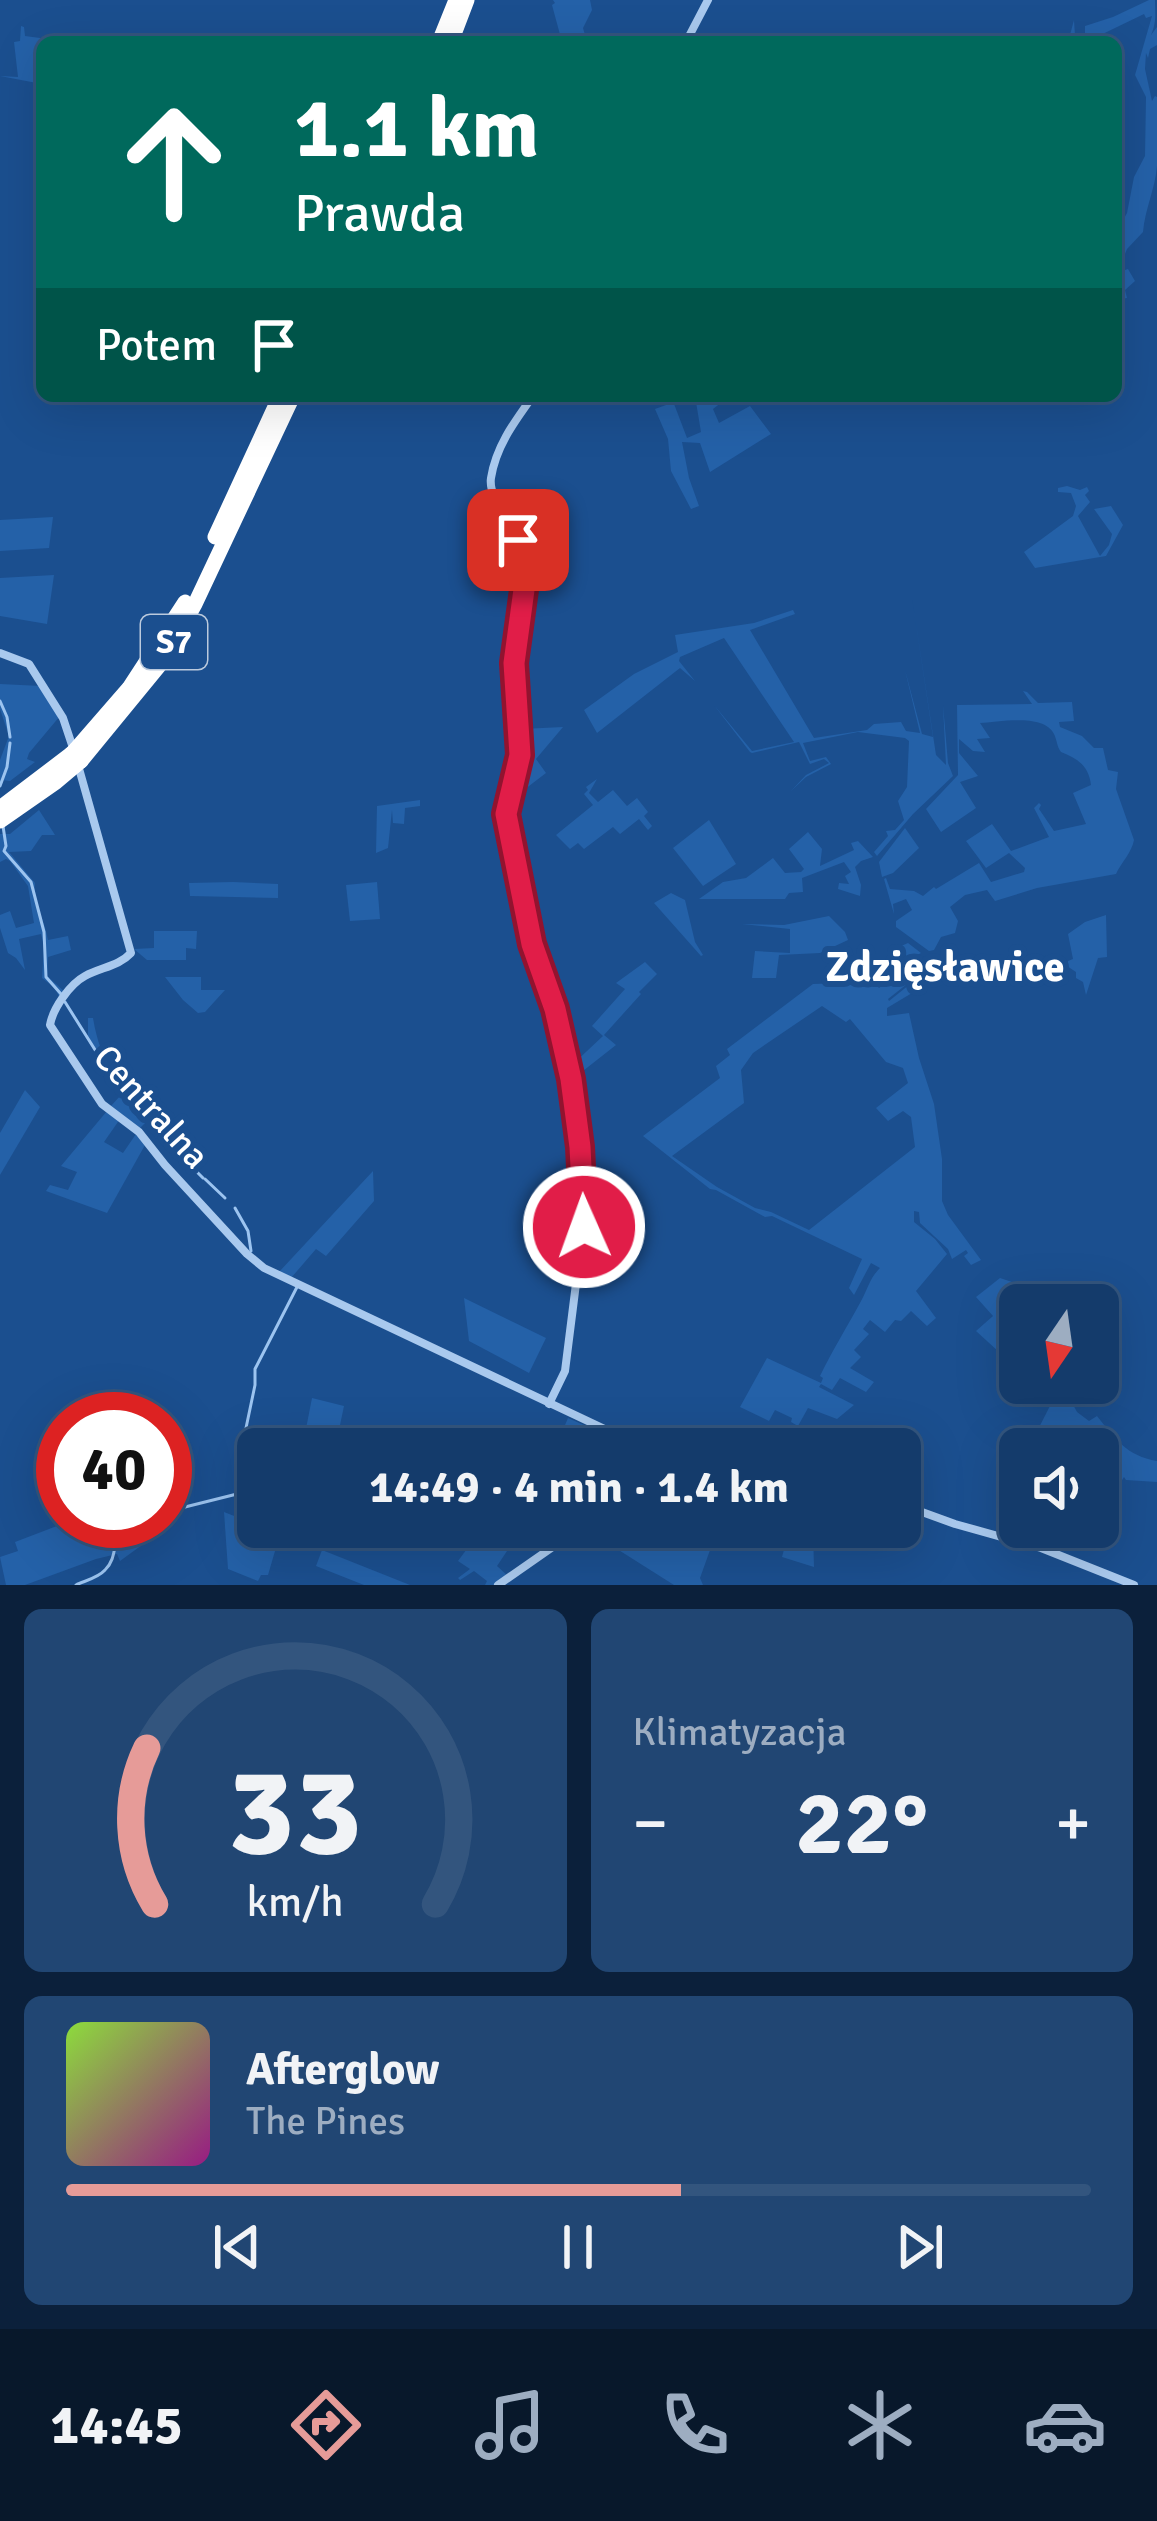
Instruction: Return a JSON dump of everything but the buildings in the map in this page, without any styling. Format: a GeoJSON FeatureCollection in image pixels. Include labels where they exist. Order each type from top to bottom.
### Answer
{"type":"FeatureCollection","features":[{"type":"Feature","properties":{"kind":"highway"},"geometry":{"type":"LineString","coordinates":[[442,36],[456,0]]}},
{"type":"Feature","properties":{"kind":"highway"},"geometry":{"type":"LineString","coordinates":[[453,36],[466,0]]}},
{"type":"Feature","properties":{"kind":"highway","name":"S7"},"geometry":{"type":"LineString","coordinates":[[0,821],[56,782],[163,661],[195,604],[278,402]]}},
{"type":"Feature","properties":{"kind":"highway","name":"S7"},"geometry":{"type":"LineString","coordinates":[[237,503],[290,402]]}},
{"type":"Feature","properties":{"kind":"highway","name":"S7"},"geometry":{"type":"LineString","coordinates":[[0,808],[76,757]]}},
{"type":"Feature","properties":{"kind":"street"},"geometry":{"type":"LineString","coordinates":[[689,36],[708,0]]}},
{"type":"Feature","properties":{"kind":"street"},"geometry":{"type":"LineString","coordinates":[[529,402],[507,433],[490,482],[526,565],[514,663],[520,755],[506,820],[532,944],[555,1009],[579,1129],[584,1227],[565,1371],[549,1404],[601,1428]]}},
{"type":"Feature","properties":{"kind":"street","name":"Centralna"},"geometry":{"type":"LineString","coordinates":[[0,653],[29,664],[63,718],[131,950],[128,958],[79,980],[50,1019],[51,1028],[102,1104],[139,1132],[254,1261],[549,1404]]}},
{"type":"Feature","properties":{"kind":"street"},"geometry":{"type":"LineString","coordinates":[[921,1511],[1041,1548],[1134,1585]]}},
{"type":"Feature","properties":{"kind":"street"},"geometry":{"type":"LineString","coordinates":[[498,1585],[553,1548]]}},
{"type":"Feature","properties":{"kind":"shaded area"},"geometry":{"type":"Polygon","coordinates":[[[553,0],[590,0],[585,36],[560,36],[553,0]]]}},
{"type":"Feature","properties":{"kind":"shaded area"},"geometry":{"type":"Polygon","coordinates":[[[1155,0],[1151,35],[1157,27],[1157,45],[1148,58],[1146,53],[1145,69],[1152,101],[1157,97],[1157,166],[1143,232],[1122,261],[1122,222],[1145,156],[1146,97],[1135,75],[1152,16],[1144,14],[1098,36],[1075,36],[1085,33],[1085,26],[1155,0]]]}},
{"type":"Feature","properties":{"kind":"shaded area"},"geometry":{"type":"Polygon","coordinates":[[[21,26],[25,36],[36,37],[36,83],[0,76],[18,77],[14,42],[20,41],[21,26]]]}},
{"type":"Feature","properties":{"kind":"shaded area"},"geometry":{"type":"Polygon","coordinates":[[[1128,269],[1135,281],[1125,290],[1127,298],[1122,299],[1122,271],[1128,269]]]}},
{"type":"Feature","properties":{"kind":"shaded area"},"geometry":{"type":"Polygon","coordinates":[[[673,402],[687,438],[701,432],[696,402],[722,402],[713,409],[719,423],[750,406],[771,434],[710,472],[700,443],[682,442],[699,506],[691,509],[671,471],[668,439],[655,409],[673,402]]]}},
{"type":"Feature","properties":{"kind":"shaded area"},"geometry":{"type":"Polygon","coordinates":[[[1067,486],[1089,491],[1085,495],[1090,502],[1078,516],[1100,556],[1112,534],[1094,509],[1111,506],[1123,525],[1106,556],[1035,568],[1024,552],[1073,516],[1076,506],[1071,493],[1058,492],[1067,486]]]}},
{"type":"Feature","properties":{"kind":"shaded area"},"geometry":{"type":"Polygon","coordinates":[[[53,517],[49,548],[0,551],[0,520],[53,517]]]}},
{"type":"Feature","properties":{"kind":"shaded area"},"geometry":{"type":"Polygon","coordinates":[[[54,575],[47,624],[0,616],[0,578],[54,575]]]}},
{"type":"Feature","properties":{"kind":"shaded area"},"geometry":{"type":"Polygon","coordinates":[[[912,598],[936,755],[946,765],[943,705],[953,776],[877,856],[874,852],[888,836],[886,831],[895,830],[904,820],[898,801],[907,787],[909,741],[858,732],[803,743],[810,761],[826,757],[831,764],[791,791],[806,775],[829,763],[824,759],[810,764],[799,742],[750,752],[714,705],[752,751],[794,742],[724,638],[680,657],[695,681],[680,668],[597,733],[584,710],[634,674],[678,652],[675,635],[754,623],[793,610],[795,614],[750,630],[814,738],[901,722],[906,731],[920,733],[905,670],[922,734],[933,737],[912,598]]]}},
{"type":"Feature","properties":{"kind":"shaded area"},"geometry":{"type":"Polygon","coordinates":[[[0,684],[41,686],[60,716],[29,753],[27,759],[35,762],[10,781],[0,782],[0,760],[9,736],[0,709],[0,684]]]}},
{"type":"Feature","properties":{"kind":"shaded area"},"geometry":{"type":"Polygon","coordinates":[[[1023,691],[1038,703],[1072,702],[1074,721],[1059,722],[1060,727],[1082,736],[1094,748],[1103,748],[1108,770],[1118,772],[1116,789],[1133,844],[1116,874],[995,901],[987,890],[965,895],[950,907],[958,921],[955,933],[941,937],[929,951],[896,927],[896,921],[912,910],[906,899],[893,904],[894,914],[884,879],[890,889],[923,896],[979,863],[991,882],[1024,872],[1009,853],[986,868],[966,841],[992,824],[1011,851],[1049,837],[1034,808],[1039,803],[1054,831],[1086,824],[1073,793],[1091,785],[1088,773],[1061,752],[1049,727],[1031,721],[980,723],[990,738],[977,739],[985,752],[973,751],[959,739],[959,753],[978,776],[960,782],[976,808],[941,832],[926,809],[958,775],[957,705],[1032,704],[1023,691]]]}},
{"type":"Feature","properties":{"kind":"shaded area"},"geometry":{"type":"Polygon","coordinates":[[[563,727],[536,759],[546,773],[512,799],[522,729],[563,727]]]}},
{"type":"Feature","properties":{"kind":"shaded area"},"geometry":{"type":"Polygon","coordinates":[[[597,779],[589,793],[598,802],[613,790],[627,806],[637,798],[652,826],[648,830],[639,819],[620,834],[613,827],[584,849],[578,843],[570,849],[556,835],[593,805],[584,794],[597,779]]]}},
{"type":"Feature","properties":{"kind":"shaded area"},"geometry":{"type":"Polygon","coordinates":[[[420,800],[420,806],[405,808],[404,824],[393,823],[392,810],[388,848],[376,853],[377,806],[420,800]]]}},
{"type":"Feature","properties":{"kind":"shaded area"},"geometry":{"type":"Polygon","coordinates":[[[39,810],[55,835],[42,835],[31,851],[9,852],[35,883],[48,940],[68,936],[71,950],[48,957],[47,976],[66,993],[60,999],[42,978],[41,934],[19,939],[25,970],[8,953],[0,928],[0,915],[10,911],[16,928],[34,923],[28,886],[10,861],[0,862],[0,834],[10,834],[39,810]]]}},
{"type":"Feature","properties":{"kind":"shaded area"},"geometry":{"type":"Polygon","coordinates":[[[709,820],[736,864],[703,886],[673,848],[709,820]]]}},
{"type":"Feature","properties":{"kind":"shaded area"},"geometry":{"type":"Polygon","coordinates":[[[905,828],[919,848],[893,873],[882,877],[879,862],[905,828]]]}},
{"type":"Feature","properties":{"kind":"shaded area"},"geometry":{"type":"Polygon","coordinates":[[[808,832],[822,849],[820,866],[854,850],[851,843],[858,841],[873,857],[855,867],[860,896],[838,889],[839,883],[849,884],[845,876],[851,872],[844,862],[802,878],[803,892],[789,893],[785,899],[699,899],[723,882],[746,878],[773,858],[785,873],[801,872],[804,869],[789,849],[808,832]]]}},
{"type":"Feature","properties":{"kind":"shaded area"},"geometry":{"type":"Polygon","coordinates":[[[377,882],[380,919],[350,921],[346,885],[377,882]]]}},
{"type":"Feature","properties":{"kind":"shaded area"},"geometry":{"type":"Polygon","coordinates":[[[189,883],[278,884],[278,898],[190,896],[189,883]]]}},
{"type":"Feature","properties":{"kind":"shaded area"},"geometry":{"type":"Polygon","coordinates":[[[671,893],[685,900],[701,956],[654,903],[671,893]]]}},
{"type":"Feature","properties":{"kind":"shaded area"},"geometry":{"type":"Polygon","coordinates":[[[1106,915],[1107,957],[1098,958],[1086,995],[1083,982],[1067,966],[1073,959],[1068,934],[1106,915]]]}},
{"type":"Feature","properties":{"kind":"shaded area"},"geometry":{"type":"Polygon","coordinates":[[[829,916],[848,940],[820,953],[779,955],[776,978],[752,978],[755,951],[790,953],[790,929],[742,924],[784,925],[829,916]]]}},
{"type":"Feature","properties":{"kind":"shaded area"},"geometry":{"type":"Polygon","coordinates":[[[154,931],[197,931],[196,949],[186,948],[186,960],[147,960],[134,949],[154,948],[154,931]]]}},
{"type":"Feature","properties":{"kind":"shaded area"},"geometry":{"type":"Polygon","coordinates":[[[908,943],[921,953],[912,964],[928,979],[887,1008],[887,1016],[909,1013],[934,1104],[942,1201],[981,1260],[971,1265],[964,1256],[966,1250],[952,1259],[914,1211],[914,1222],[947,1254],[916,1291],[936,1318],[927,1326],[911,1311],[885,1332],[870,1320],[863,1329],[869,1334],[854,1350],[861,1357],[850,1368],[874,1382],[866,1392],[840,1378],[832,1390],[819,1387],[854,1405],[837,1419],[808,1408],[798,1426],[775,1410],[769,1421],[740,1407],[767,1358],[821,1383],[820,1376],[880,1268],[871,1263],[854,1295],[849,1288],[862,1259],[710,1189],[643,1136],[720,1078],[716,1066],[730,1055],[727,1049],[813,984],[843,983],[868,975],[879,988],[898,973],[907,984],[889,1001],[909,985],[893,964],[899,947],[908,943]],[[822,1006],[753,1053],[741,1070],[744,1103],[672,1156],[755,1208],[809,1230],[915,1147],[911,1117],[903,1111],[888,1121],[876,1108],[908,1083],[903,1068],[886,1062],[850,1019],[846,1022],[822,1006]]]}},
{"type":"Feature","properties":{"kind":"shaded area"},"geometry":{"type":"Polygon","coordinates":[[[645,962],[657,974],[604,1035],[616,1045],[574,1078],[571,1066],[603,1036],[592,1026],[625,989],[616,983],[645,962]]]}},
{"type":"Feature","properties":{"kind":"shaded area"},"geometry":{"type":"Polygon","coordinates":[[[165,977],[201,977],[201,990],[225,990],[205,1012],[198,1013],[165,977]]]}},
{"type":"Feature","properties":{"kind":"shaded area"},"geometry":{"type":"Polygon","coordinates":[[[88,1018],[93,1018],[113,1072],[151,1117],[139,1129],[110,1107],[121,1095],[88,1036],[88,1018]]]}},
{"type":"Feature","properties":{"kind":"shaded area"},"geometry":{"type":"Polygon","coordinates":[[[25,1090],[40,1107],[0,1175],[0,1133],[25,1090]]]}},
{"type":"Feature","properties":{"kind":"shaded area"},"geometry":{"type":"Polygon","coordinates":[[[107,1111],[120,1119],[104,1142],[123,1153],[136,1134],[145,1145],[107,1213],[46,1191],[50,1185],[68,1190],[77,1172],[61,1166],[107,1111]]]}},
{"type":"Feature","properties":{"kind":"shaded area"},"geometry":{"type":"Polygon","coordinates":[[[373,1171],[374,1201],[326,1256],[316,1249],[291,1278],[279,1272],[373,1171]]]}},
{"type":"Feature","properties":{"kind":"shaded area"},"geometry":{"type":"Polygon","coordinates":[[[1000,1278],[1015,1283],[999,1284],[999,1352],[976,1331],[993,1316],[976,1297],[1000,1278]]]}},
{"type":"Feature","properties":{"kind":"shaded area"},"geometry":{"type":"Polygon","coordinates":[[[464,1298],[546,1338],[529,1373],[469,1341],[464,1298]]]}},
{"type":"Feature","properties":{"kind":"shaded area"},"geometry":{"type":"Polygon","coordinates":[[[312,1398],[344,1406],[339,1428],[306,1428],[312,1398]]]}},
{"type":"Feature","properties":{"kind":"shaded area"},"geometry":{"type":"Polygon","coordinates":[[[1051,1404],[1073,1404],[1089,1421],[1097,1416],[1107,1428],[1039,1428],[1051,1404]]]}},
{"type":"Feature","properties":{"kind":"shaded area"},"geometry":{"type":"Polygon","coordinates":[[[568,1418],[590,1428],[564,1428],[568,1418]]]}},
{"type":"Feature","properties":{"kind":"shaded area"},"geometry":{"type":"Polygon","coordinates":[[[1119,1442],[1157,1461],[1157,1482],[1124,1477],[1119,1485],[1119,1442]]]}},
{"type":"Feature","properties":{"kind":"shaded area"},"geometry":{"type":"Polygon","coordinates":[[[224,1512],[237,1517],[237,1548],[276,1548],[268,1575],[261,1575],[258,1581],[228,1569],[224,1512]]]}},
{"type":"Feature","properties":{"kind":"shaded area"},"geometry":{"type":"Polygon","coordinates":[[[36,1534],[36,1548],[138,1548],[120,1561],[117,1554],[25,1585],[6,1585],[0,1557],[18,1551],[15,1542],[36,1534]]]}},
{"type":"Feature","properties":{"kind":"shaded area"},"geometry":{"type":"Polygon","coordinates":[[[468,1548],[502,1548],[507,1551],[497,1566],[508,1576],[495,1585],[485,1585],[487,1581],[474,1571],[460,1580],[470,1569],[458,1561],[468,1548]]]}},
{"type":"Feature","properties":{"kind":"shaded area"},"geometry":{"type":"Polygon","coordinates":[[[615,1548],[711,1548],[700,1578],[703,1585],[674,1585],[615,1548]]]}},
{"type":"Feature","properties":{"kind":"shaded area"},"geometry":{"type":"Polygon","coordinates":[[[784,1548],[813,1548],[814,1567],[782,1557],[784,1548]]]}},
{"type":"Feature","properties":{"kind":"shaded area"},"geometry":{"type":"Polygon","coordinates":[[[322,1550],[410,1585],[364,1585],[316,1566],[322,1550]]]}},
{"type":"Feature","properties":{"kind":"waterway"},"geometry":{"type":"LineString","coordinates":[[0,701],[10,737]]}},
{"type":"Feature","properties":{"kind":"waterway"},"geometry":{"type":"LineString","coordinates":[[0,786],[10,743]]}},
{"type":"Feature","properties":{"kind":"waterway"},"geometry":{"type":"LineString","coordinates":[[3,826],[4,851],[31,882],[44,932],[46,977],[61,994]]}},
{"type":"Feature","properties":{"kind":"waterway"},"geometry":{"type":"LineString","coordinates":[[65,1002],[114,1080],[147,1119]]}},
{"type":"Feature","properties":{"kind":"waterway"},"geometry":{"type":"LineString","coordinates":[[151,1123],[186,1161]]}},
{"type":"Feature","properties":{"kind":"waterway"},"geometry":{"type":"LineString","coordinates":[[188,1163],[203,1178]]}},
{"type":"Feature","properties":{"kind":"waterway"},"geometry":{"type":"LineString","coordinates":[[205,1179],[225,1198]]}},
{"type":"Feature","properties":{"kind":"waterway"},"geometry":{"type":"LineString","coordinates":[[235,1208],[248,1231],[251,1251]]}},
{"type":"Feature","properties":{"kind":"waterway"},"geometry":{"type":"LineString","coordinates":[[246,1428],[255,1369],[297,1287]]}},
{"type":"Feature","properties":{"kind":"waterway"},"geometry":{"type":"LineString","coordinates":[[192,1505],[237,1494]]}},
{"type":"Feature","properties":{"kind":"waterway"},"geometry":{"type":"LineString","coordinates":[[76,1585],[99,1575],[109,1565],[115,1548]]}},
{"type":"Feature","properties":{"kind":"district","name":"Zdzięsławice"},"geometry":{"type":"Point","coordinates":[945,967]}},
{"type":"Feature","properties":{"kind":"route"},"geometry":{"type":"LineString","coordinates":[[518,540],[526,575],[514,663],[520,755],[506,814],[532,944],[555,1009],[571,1079],[584,1227]]}}]}
